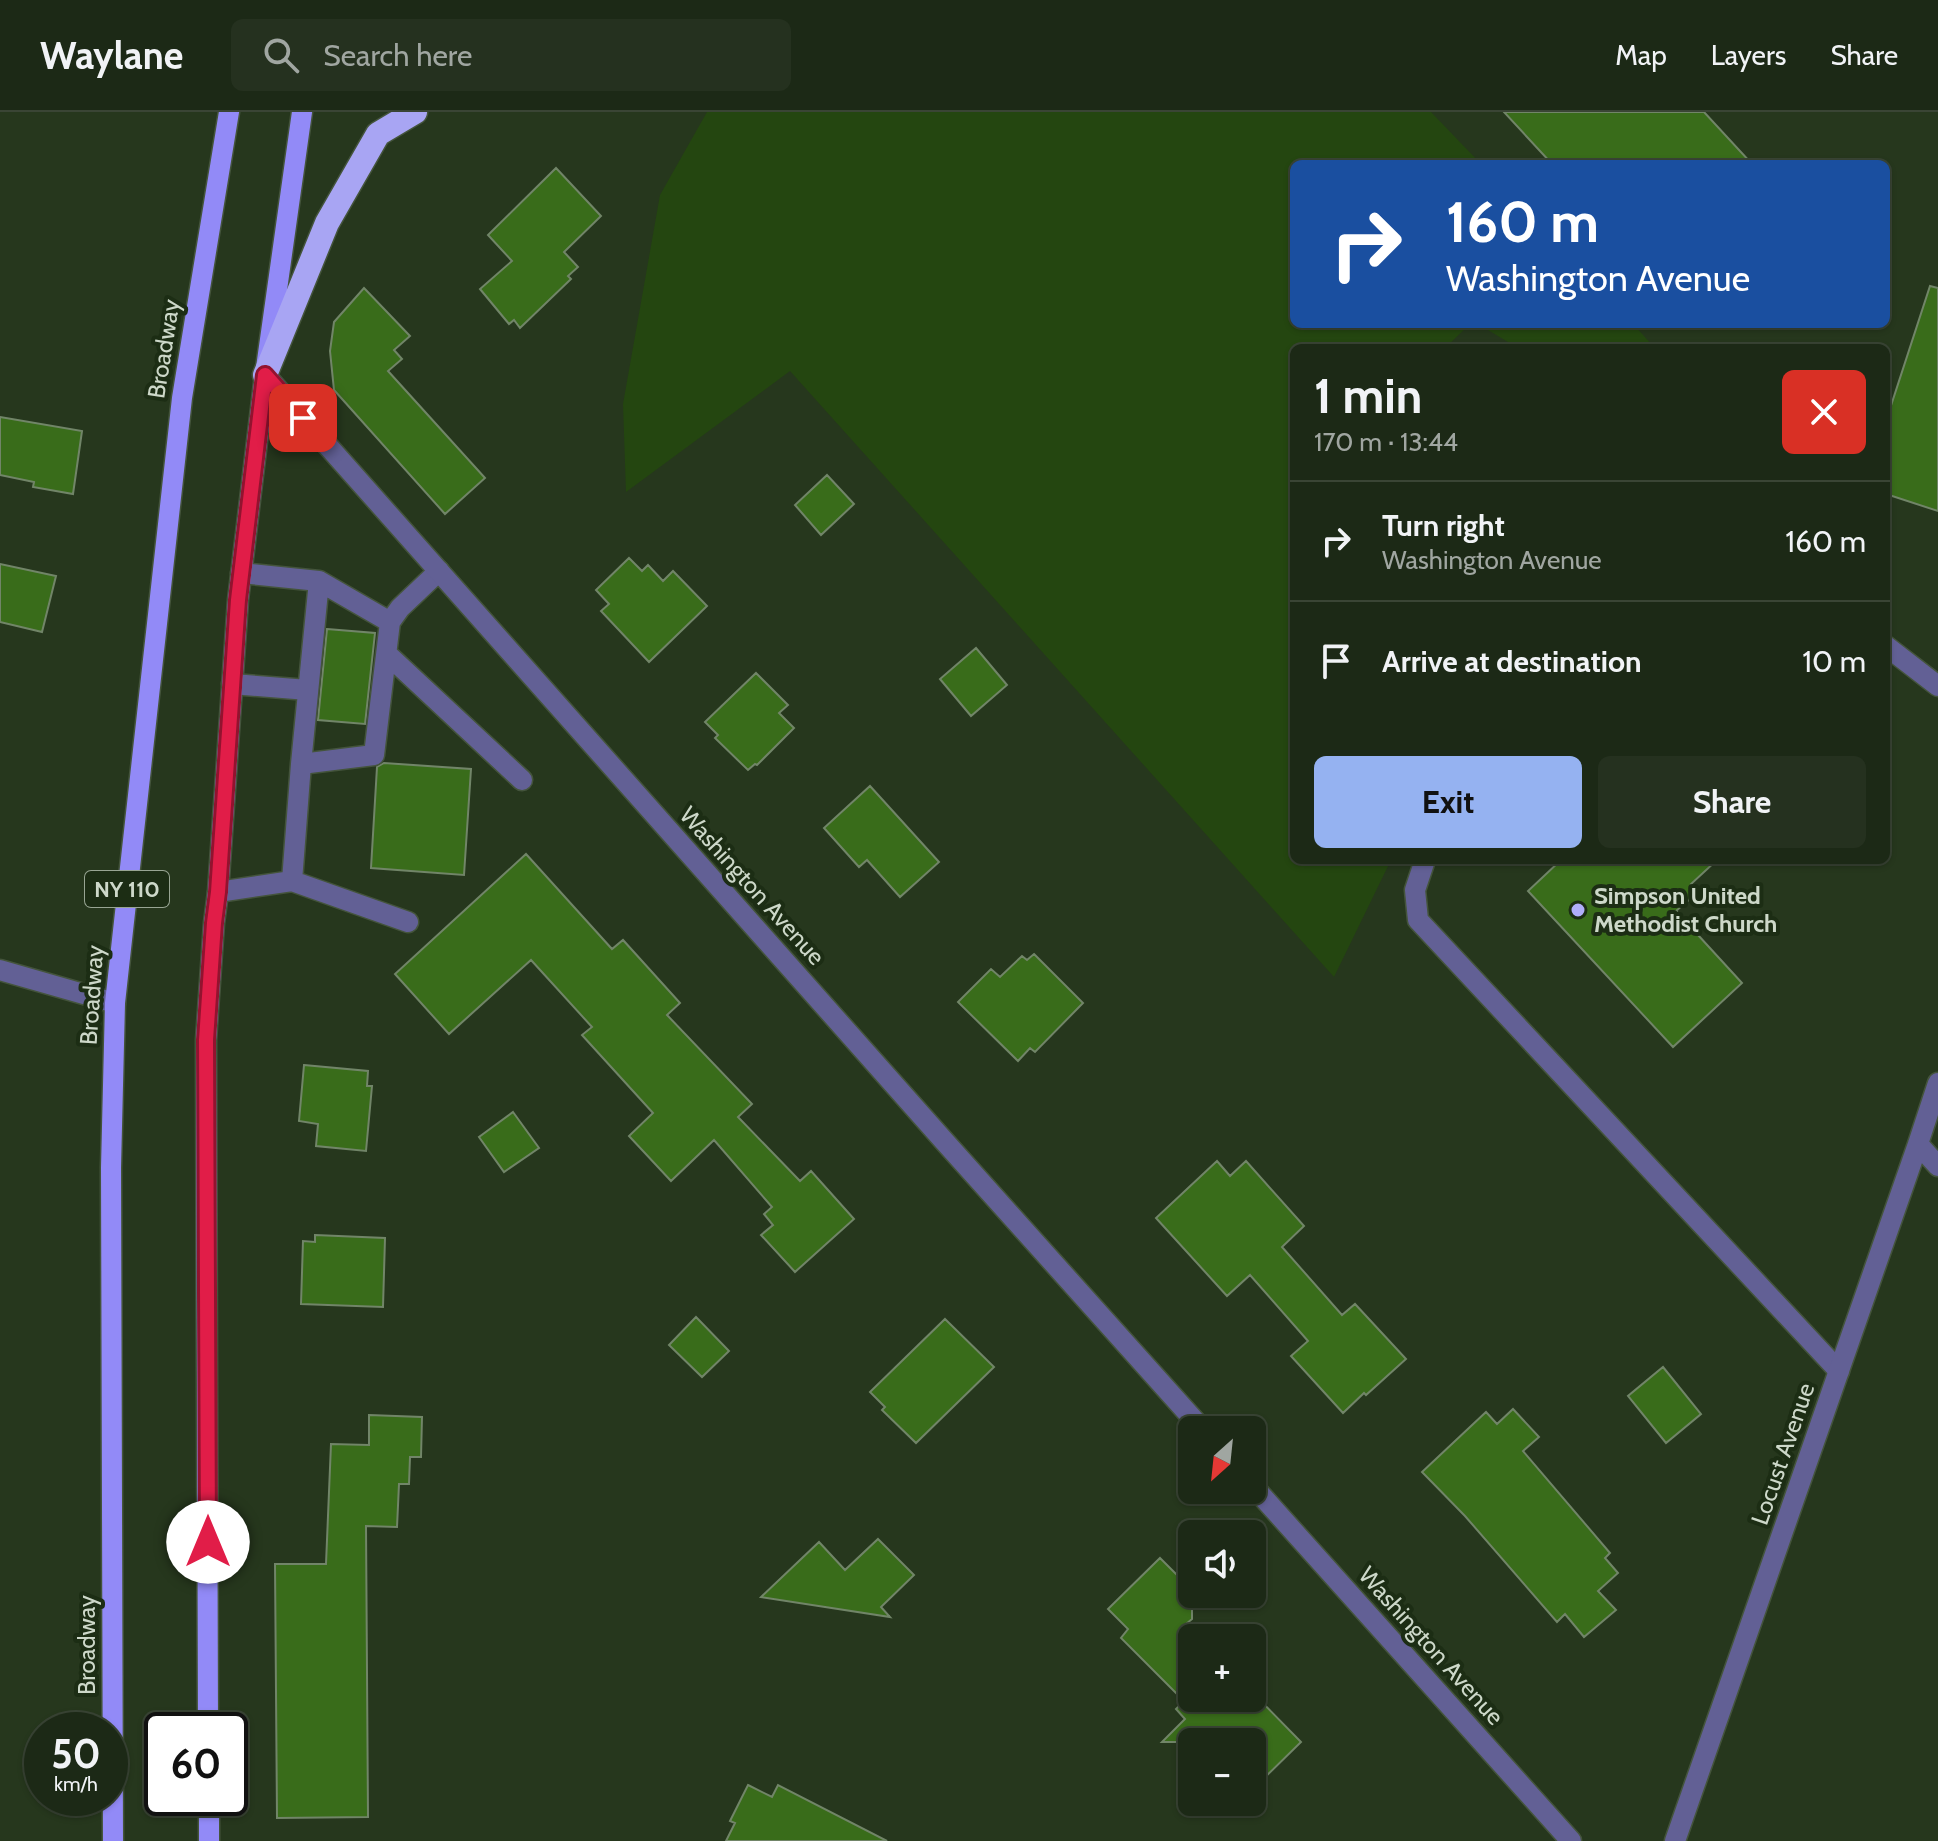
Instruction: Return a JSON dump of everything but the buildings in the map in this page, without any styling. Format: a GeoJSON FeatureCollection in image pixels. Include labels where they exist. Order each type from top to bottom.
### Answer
{"type":"FeatureCollection","features":[{"type":"Feature","properties":{"kind":"highway"},"geometry":{"type":"LineString","coordinates":[[265,375],[327,223],[378,134],[415,112]]}},
{"type":"Feature","properties":{"kind":"main road","name":"Broadway"},"geometry":{"type":"LineString","coordinates":[[113,1841],[111,1168],[115,1003],[182,398],[229,112]]}},
{"type":"Feature","properties":{"kind":"main road"},"geometry":{"type":"LineString","coordinates":[[208,1712],[206,1040],[241,573],[302,112]]}},
{"type":"Feature","properties":{"kind":"main road"},"geometry":{"type":"LineString","coordinates":[[209,1816],[209,1841]]}},
{"type":"Feature","properties":{"kind":"street","name":"Washington Avenue"},"geometry":{"type":"LineString","coordinates":[[265,375],[1190,1416]]}},
{"type":"Feature","properties":{"kind":"street"},"geometry":{"type":"LineString","coordinates":[[301,764],[374,755],[390,622],[400,608],[439,571]]}},
{"type":"Feature","properties":{"kind":"street"},"geometry":{"type":"LineString","coordinates":[[241,573],[319,581],[390,622]]}},
{"type":"Feature","properties":{"kind":"street"},"geometry":{"type":"LineString","coordinates":[[292,881],[319,581]]}},
{"type":"Feature","properties":{"kind":"street"},"geometry":{"type":"LineString","coordinates":[[1890,649],[1938,686]]}},
{"type":"Feature","properties":{"kind":"street"},"geometry":{"type":"LineString","coordinates":[[387,654],[522,780]]}},
{"type":"Feature","properties":{"kind":"street"},"geometry":{"type":"LineString","coordinates":[[232,684],[308,690]]}},
{"type":"Feature","properties":{"kind":"street"},"geometry":{"type":"LineString","coordinates":[[1424,864],[1415,890],[1418,920],[1839,1371]]}},
{"type":"Feature","properties":{"kind":"street"},"geometry":{"type":"LineString","coordinates":[[218,892],[292,881],[408,922]]}},
{"type":"Feature","properties":{"kind":"street"},"geometry":{"type":"LineString","coordinates":[[0,970],[115,1003]]}},
{"type":"Feature","properties":{"kind":"street","name":"Locust Avenue"},"geometry":{"type":"LineString","coordinates":[[1675,1841],[1938,1083]]}},
{"type":"Feature","properties":{"kind":"street"},"geometry":{"type":"LineString","coordinates":[[1918,1144],[1938,1166]]}},
{"type":"Feature","properties":{"kind":"street","name":"Washington Avenue"},"geometry":{"type":"LineString","coordinates":[[1266,1501],[1571,1841]]}},
{"type":"Feature","properties":{"kind":"green space"},"geometry":{"type":"Polygon","coordinates":[[[707,112],[1431,112],[1477,160],[1290,160],[1290,328],[1466,328],[1449,344],[1290,344],[1290,864],[1389,864],[1334,977],[790,371],[626,492],[623,404],[660,195],[707,112]]]}},
{"type":"Feature","properties":{"kind":"green space"},"geometry":{"type":"Polygon","coordinates":[[[1485,328],[1637,328],[1651,344],[1511,344],[1485,328]]]}},
{"type":"Feature","properties":{"kind":"place","name":"Simpson United Methodist Church"},"geometry":{"type":"Point","coordinates":[1578,910]}},
{"type":"Feature","properties":{"kind":"route"},"geometry":{"type":"LineString","coordinates":[[208,1542],[206,1040],[238,600],[265,375],[303,418]]}}]}
